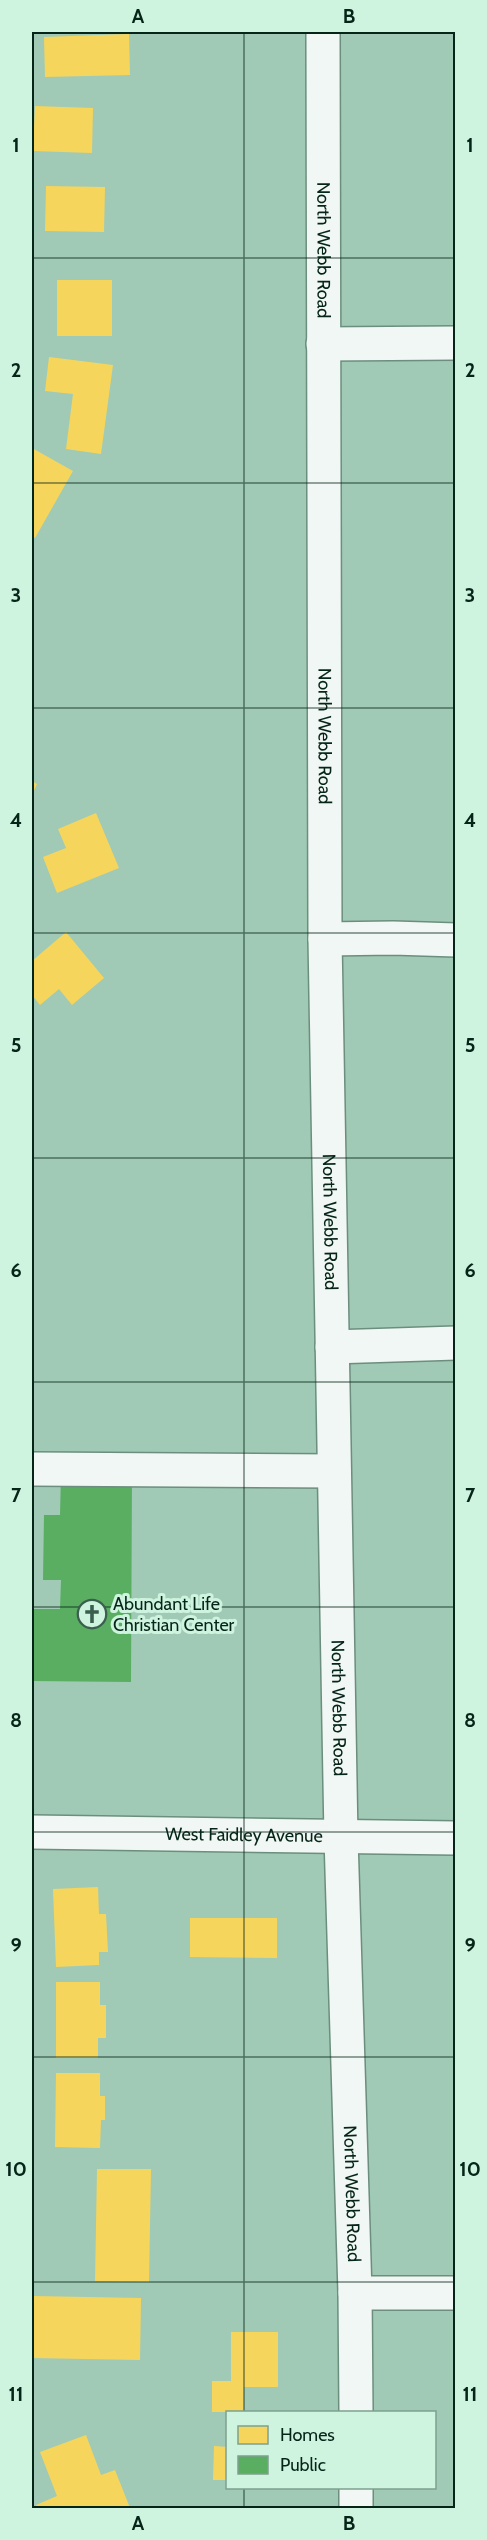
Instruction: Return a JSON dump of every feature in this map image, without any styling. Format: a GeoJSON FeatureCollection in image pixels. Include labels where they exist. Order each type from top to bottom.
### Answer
{"type":"FeatureCollection","features":[{"type":"Feature","properties":{"kind":"main road","name":"North Webb Road"},"geometry":{"type":"LineString","coordinates":[[323,32],[325,939],[341,1838],[355,2293],[356,2411]]}},
{"type":"Feature","properties":{"kind":"main road"},"geometry":{"type":"LineString","coordinates":[[324,344],[456,342]]}},
{"type":"Feature","properties":{"kind":"main road"},"geometry":{"type":"LineString","coordinates":[[325,939],[456,940]]}},
{"type":"Feature","properties":{"kind":"main road"},"geometry":{"type":"LineString","coordinates":[[332,1347],[456,1343]]}},
{"type":"Feature","properties":{"kind":"main road"},"geometry":{"type":"LineString","coordinates":[[32,1469],[334,1471]]}},
{"type":"Feature","properties":{"kind":"main road","name":"West Faidley Avenue"},"geometry":{"type":"LineString","coordinates":[[32,1832],[456,1838]]}},
{"type":"Feature","properties":{"kind":"main road"},"geometry":{"type":"LineString","coordinates":[[355,2293],[456,2293]]}},
{"type":"Feature","properties":{"kind":"main road"},"geometry":{"type":"LineString","coordinates":[[356,2489],[356,2508]]}},
{"type":"Feature","properties":{"kind":"building: Homes"},"geometry":{"type":"Polygon","coordinates":[[[129,34],[130,75],[45,77],[44,37],[129,34]]]}},
{"type":"Feature","properties":{"kind":"building: Homes"},"geometry":{"type":"Polygon","coordinates":[[[35,106],[93,108],[92,153],[33,151],[35,106]]]}},
{"type":"Feature","properties":{"kind":"building: Homes"},"geometry":{"type":"Polygon","coordinates":[[[46,186],[105,187],[104,232],[45,231],[46,186]]]}},
{"type":"Feature","properties":{"kind":"building: Homes"},"geometry":{"type":"Polygon","coordinates":[[[57,280],[112,280],[112,336],[57,336],[57,280]]]}},
{"type":"Feature","properties":{"kind":"building: Homes"},"geometry":{"type":"Polygon","coordinates":[[[49,357],[113,365],[101,454],[66,449],[73,394],[45,391],[49,357]]]}},
{"type":"Feature","properties":{"kind":"building: Homes"},"geometry":{"type":"Polygon","coordinates":[[[32,448],[73,471],[35,538],[32,536],[32,448]]]}},
{"type":"Feature","properties":{"kind":"building: Homes"},"geometry":{"type":"Polygon","coordinates":[[[32,781],[37,784],[32,795],[32,781]]]}},
{"type":"Feature","properties":{"kind":"building: Homes"},"geometry":{"type":"Polygon","coordinates":[[[96,813],[119,868],[57,893],[43,857],[66,848],[58,829],[96,813]]]}},
{"type":"Feature","properties":{"kind":"building: Homes"},"geometry":{"type":"Polygon","coordinates":[[[66,932],[104,978],[72,1005],[59,989],[40,1005],[32,995],[32,961],[66,932]]]}},
{"type":"Feature","properties":{"kind":"building: Homes"},"geometry":{"type":"Polygon","coordinates":[[[98,1887],[99,1914],[106,1914],[108,1952],[99,1952],[99,1965],[56,1967],[53,1889],[98,1887]]]}},
{"type":"Feature","properties":{"kind":"building: Homes"},"geometry":{"type":"Polygon","coordinates":[[[190,1918],[277,1918],[277,1958],[190,1957],[190,1918]]]}},
{"type":"Feature","properties":{"kind":"building: Homes"},"geometry":{"type":"Polygon","coordinates":[[[56,1982],[100,1982],[100,2005],[106,2005],[106,2038],[98,2038],[98,2058],[56,2058],[56,1982]]]}},
{"type":"Feature","properties":{"kind":"building: Homes"},"geometry":{"type":"Polygon","coordinates":[[[56,2073],[100,2073],[100,2096],[105,2096],[105,2120],[101,2120],[100,2148],[55,2147],[56,2073]]]}},
{"type":"Feature","properties":{"kind":"building: Homes"},"geometry":{"type":"Polygon","coordinates":[[[97,2169],[151,2169],[149,2282],[95,2281],[97,2169]]]}},
{"type":"Feature","properties":{"kind":"building: Homes"},"geometry":{"type":"Polygon","coordinates":[[[33,2296],[141,2298],[140,2360],[32,2358],[33,2296]]]}},
{"type":"Feature","properties":{"kind":"building: Homes"},"geometry":{"type":"Polygon","coordinates":[[[231,2332],[278,2332],[278,2387],[244,2387],[244,2411],[212,2412],[212,2381],[231,2381],[231,2332]]]}},
{"type":"Feature","properties":{"kind":"building: Homes"},"geometry":{"type":"Polygon","coordinates":[[[86,2435],[101,2475],[115,2470],[130,2508],[37,2508],[36,2505],[57,2496],[40,2452],[86,2435]]]}},
{"type":"Feature","properties":{"kind":"building: Homes"},"geometry":{"type":"Polygon","coordinates":[[[214,2446],[226,2447],[226,2480],[213,2480],[214,2446]]]}},
{"type":"Feature","properties":{"kind":"building: Public"},"geometry":{"type":"Polygon","coordinates":[[[61,1474],[132,1474],[131,1682],[32,1681],[32,1609],[60,1609],[61,1580],[43,1580],[44,1515],[60,1515],[61,1474]]]}},
{"type":"Feature","properties":{"kind":"place","name":"Abundant Life Christian Center"},"geometry":{"type":"Point","coordinates":[92,1614]}}]}
